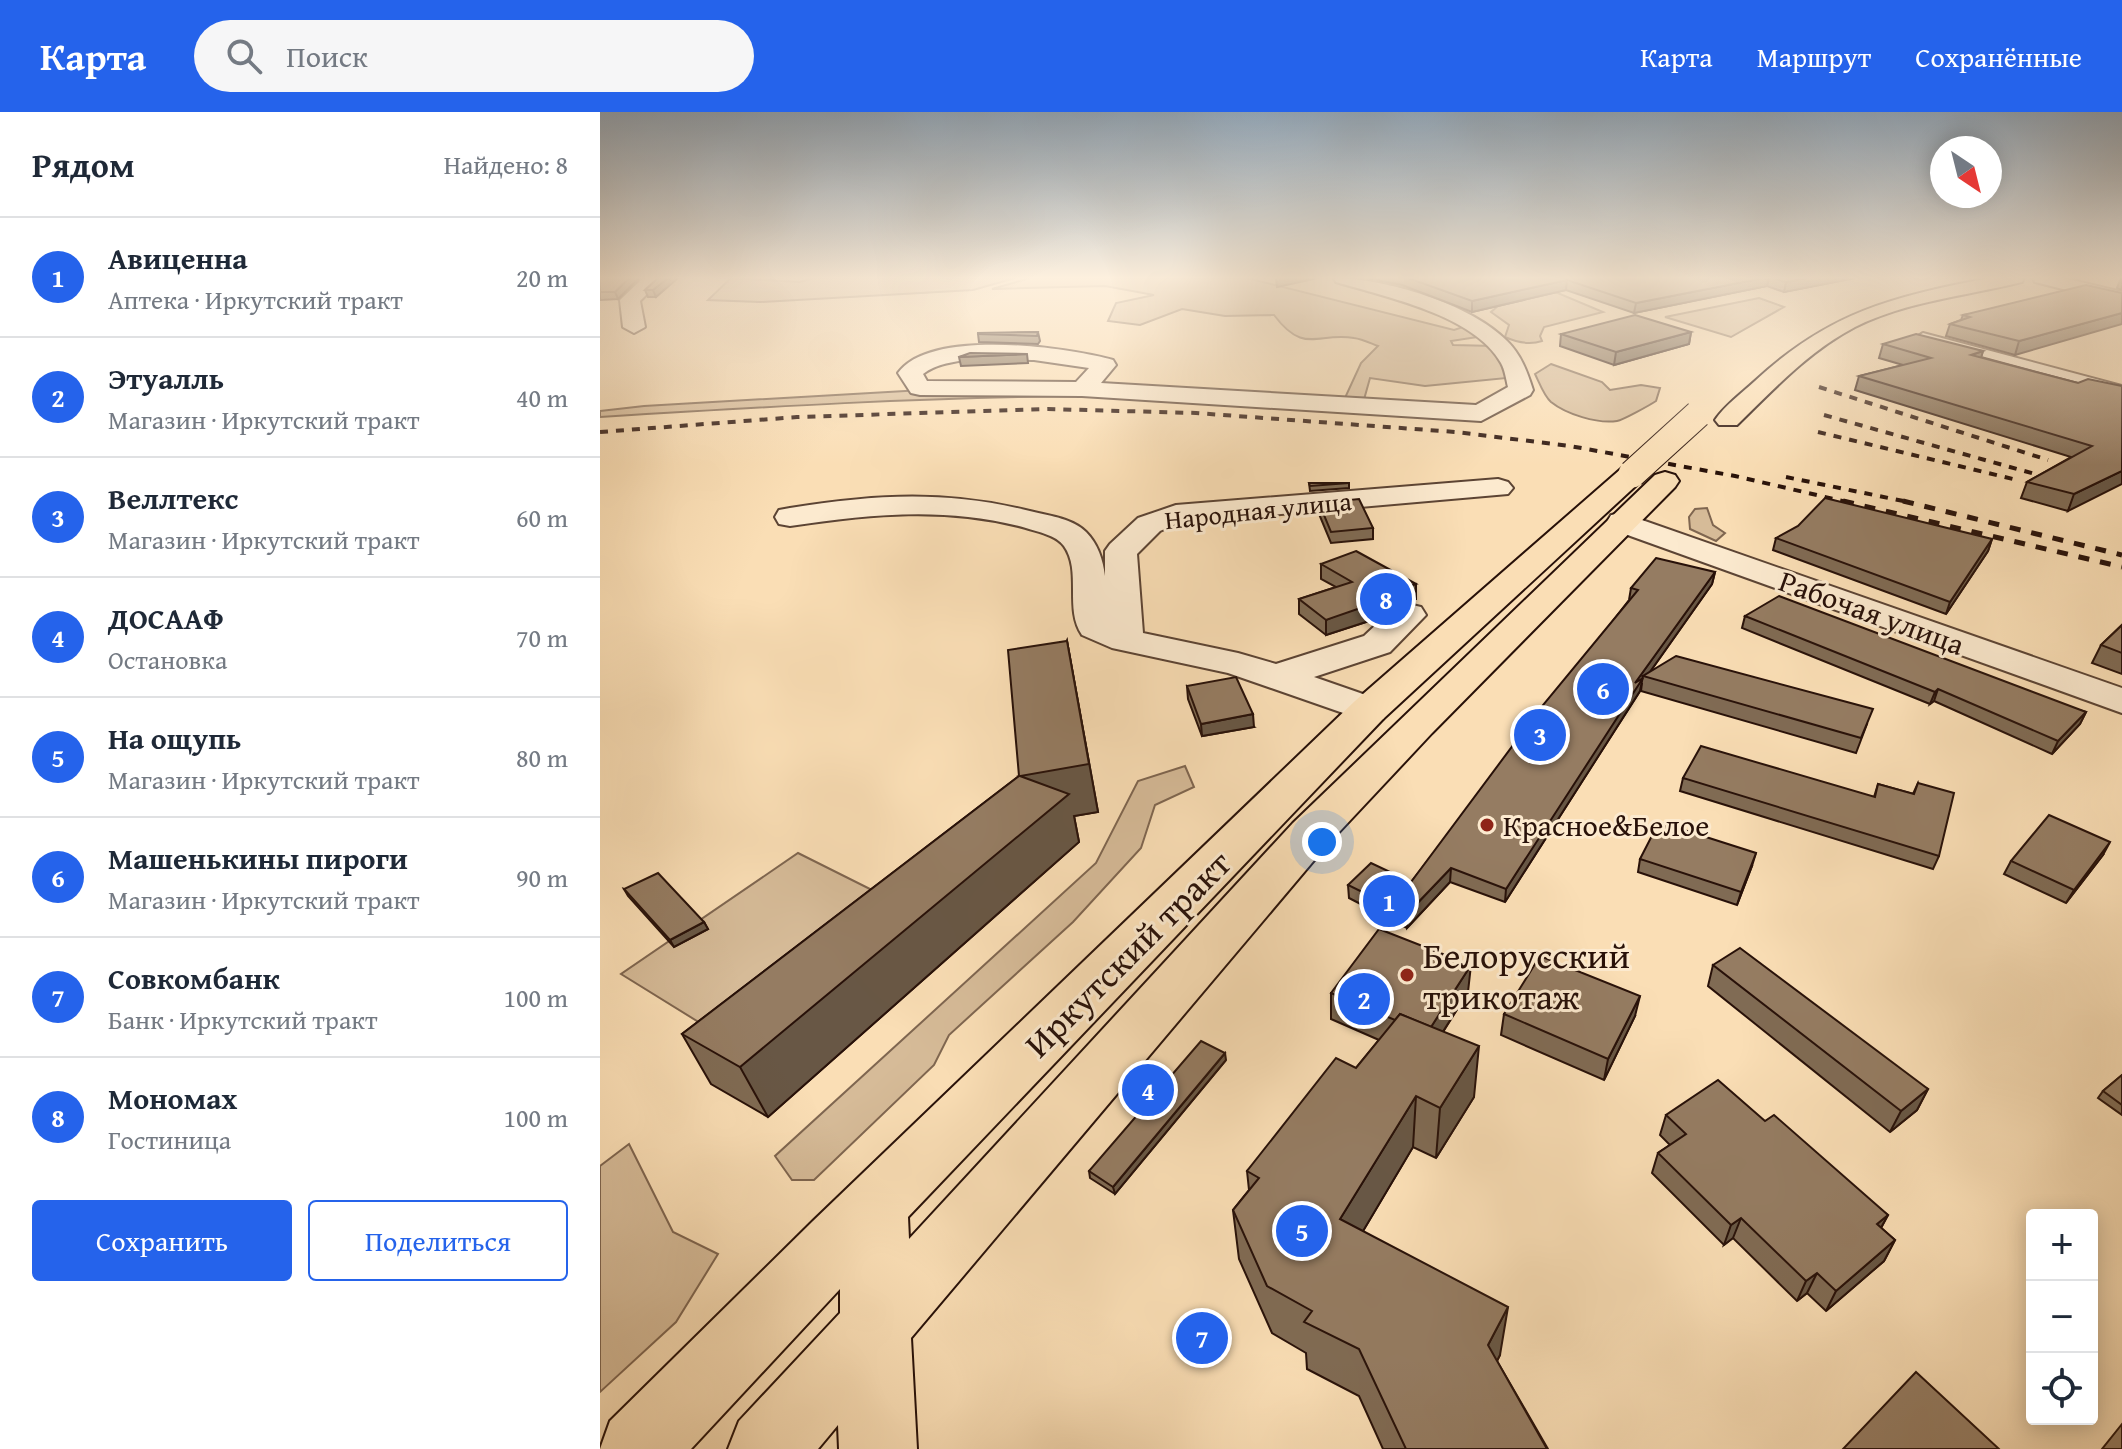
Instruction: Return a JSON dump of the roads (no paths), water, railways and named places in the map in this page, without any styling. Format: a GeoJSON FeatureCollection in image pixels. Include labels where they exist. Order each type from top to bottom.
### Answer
{"type":"FeatureCollection","features":[{"type":"Feature","properties":{"kind":"main road"},"geometry":{"type":"LineString","coordinates":[[1660,478],[1698,414],[1785,340]]}},
{"type":"Feature","properties":{"kind":"main road"},"geometry":{"type":"LineString","coordinates":[[1660,478],[1788,363],[1822,340]]}},
{"type":"Feature","properties":{"kind":"main road","name":"Иркутский тракт"},"geometry":{"type":"LineString","coordinates":[[638,1449],[1369,710],[1660,478]]}},
{"type":"Feature","properties":{"kind":"main road","name":"Иркутский тракт"},"geometry":{"type":"LineString","coordinates":[[767,1449],[1310,834],[1660,478]]}},
{"type":"Feature","properties":{"kind":"main road"},"geometry":{"type":"LineString","coordinates":[[875,1206],[875,1410],[878,1449]]}},
{"type":"Feature","properties":{"kind":"street"},"geometry":{"type":"LineString","coordinates":[[1082,389],[1105,365],[1085,357],[1034,351],[937,357],[922,362],[910,373],[920,388],[1082,389],[1481,413],[1521,390],[1520,373],[1495,340]]}},
{"type":"Feature","properties":{"kind":"street"},"geometry":{"type":"LineString","coordinates":[[1926,340],[2122,393]]}},
{"type":"Feature","properties":{"kind":"street","name":"Рабочая улица"},"geometry":{"type":"LineString","coordinates":[[1660,478],[2122,701]]}},
{"type":"Feature","properties":{"kind":"street","name":"Народная улица"},"geometry":{"type":"LineString","coordinates":[[1125,640],[1121,551],[1134,541],[1146,523],[1176,514],[1498,488]]}},
{"type":"Feature","properties":{"kind":"street"},"geometry":{"type":"LineString","coordinates":[[790,517],[905,502],[971,504],[1054,527],[1077,540],[1085,555],[1090,613],[1095,627],[1125,640],[1238,664],[1369,710]]}},
{"type":"Feature","properties":{"kind":"street"},"geometry":{"type":"LineString","coordinates":[[1273,677],[1377,644],[1408,615]]}},
{"type":"Feature","properties":{"kind":"railway"},"geometry":{"type":"LineString","coordinates":[[1819,387],[2048,460]]}},
{"type":"Feature","properties":{"kind":"railway"},"geometry":{"type":"LineString","coordinates":[[600,432],[797,417],[1048,409],[1196,413],[1456,432],[1570,446],[1735,476],[1851,503]]}},
{"type":"Feature","properties":{"kind":"railway"},"geometry":{"type":"LineString","coordinates":[[1824,415],[2035,474]]}},
{"type":"Feature","properties":{"kind":"railway"},"geometry":{"type":"LineString","coordinates":[[1818,432],[2013,479]]}},
{"type":"Feature","properties":{"kind":"railway"},"geometry":{"type":"LineString","coordinates":[[1786,477],[1913,503]]}},
{"type":"Feature","properties":{"kind":"railway"},"geometry":{"type":"LineString","coordinates":[[1843,501],[2122,567]]}},
{"type":"Feature","properties":{"kind":"railway"},"geometry":{"type":"LineString","coordinates":[[1903,501],[2122,555]]}},
{"type":"Feature","properties":{"kind":"place","name":"Мономах"},"geometry":{"type":"Point","coordinates":[1386,599]}},
{"type":"Feature","properties":{"kind":"place","name":"Машенькины пироги"},"geometry":{"type":"Point","coordinates":[1603,689]}},
{"type":"Feature","properties":{"kind":"place","name":"Веллтекс"},"geometry":{"type":"Point","coordinates":[1540,735]}},
{"type":"Feature","properties":{"kind":"place","name":"Красное&Белое"},"geometry":{"type":"Point","coordinates":[1487,825]}},
{"type":"Feature","properties":{"kind":"place","name":"Авиценна"},"geometry":{"type":"Point","coordinates":[1389,901]}},
{"type":"Feature","properties":{"kind":"place","name":"Белорусский трикотаж"},"geometry":{"type":"Point","coordinates":[1407,975]}},
{"type":"Feature","properties":{"kind":"place","name":"Этуалль"},"geometry":{"type":"Point","coordinates":[1364,999]}},
{"type":"Feature","properties":{"kind":"place","name":"ДОСААФ"},"geometry":{"type":"Point","coordinates":[1148,1090]}},
{"type":"Feature","properties":{"kind":"place","name":"На ощупь"},"geometry":{"type":"Point","coordinates":[1302,1231]}},
{"type":"Feature","properties":{"kind":"place","name":"Совкомбанк"},"geometry":{"type":"Point","coordinates":[1202,1338]}}]}
